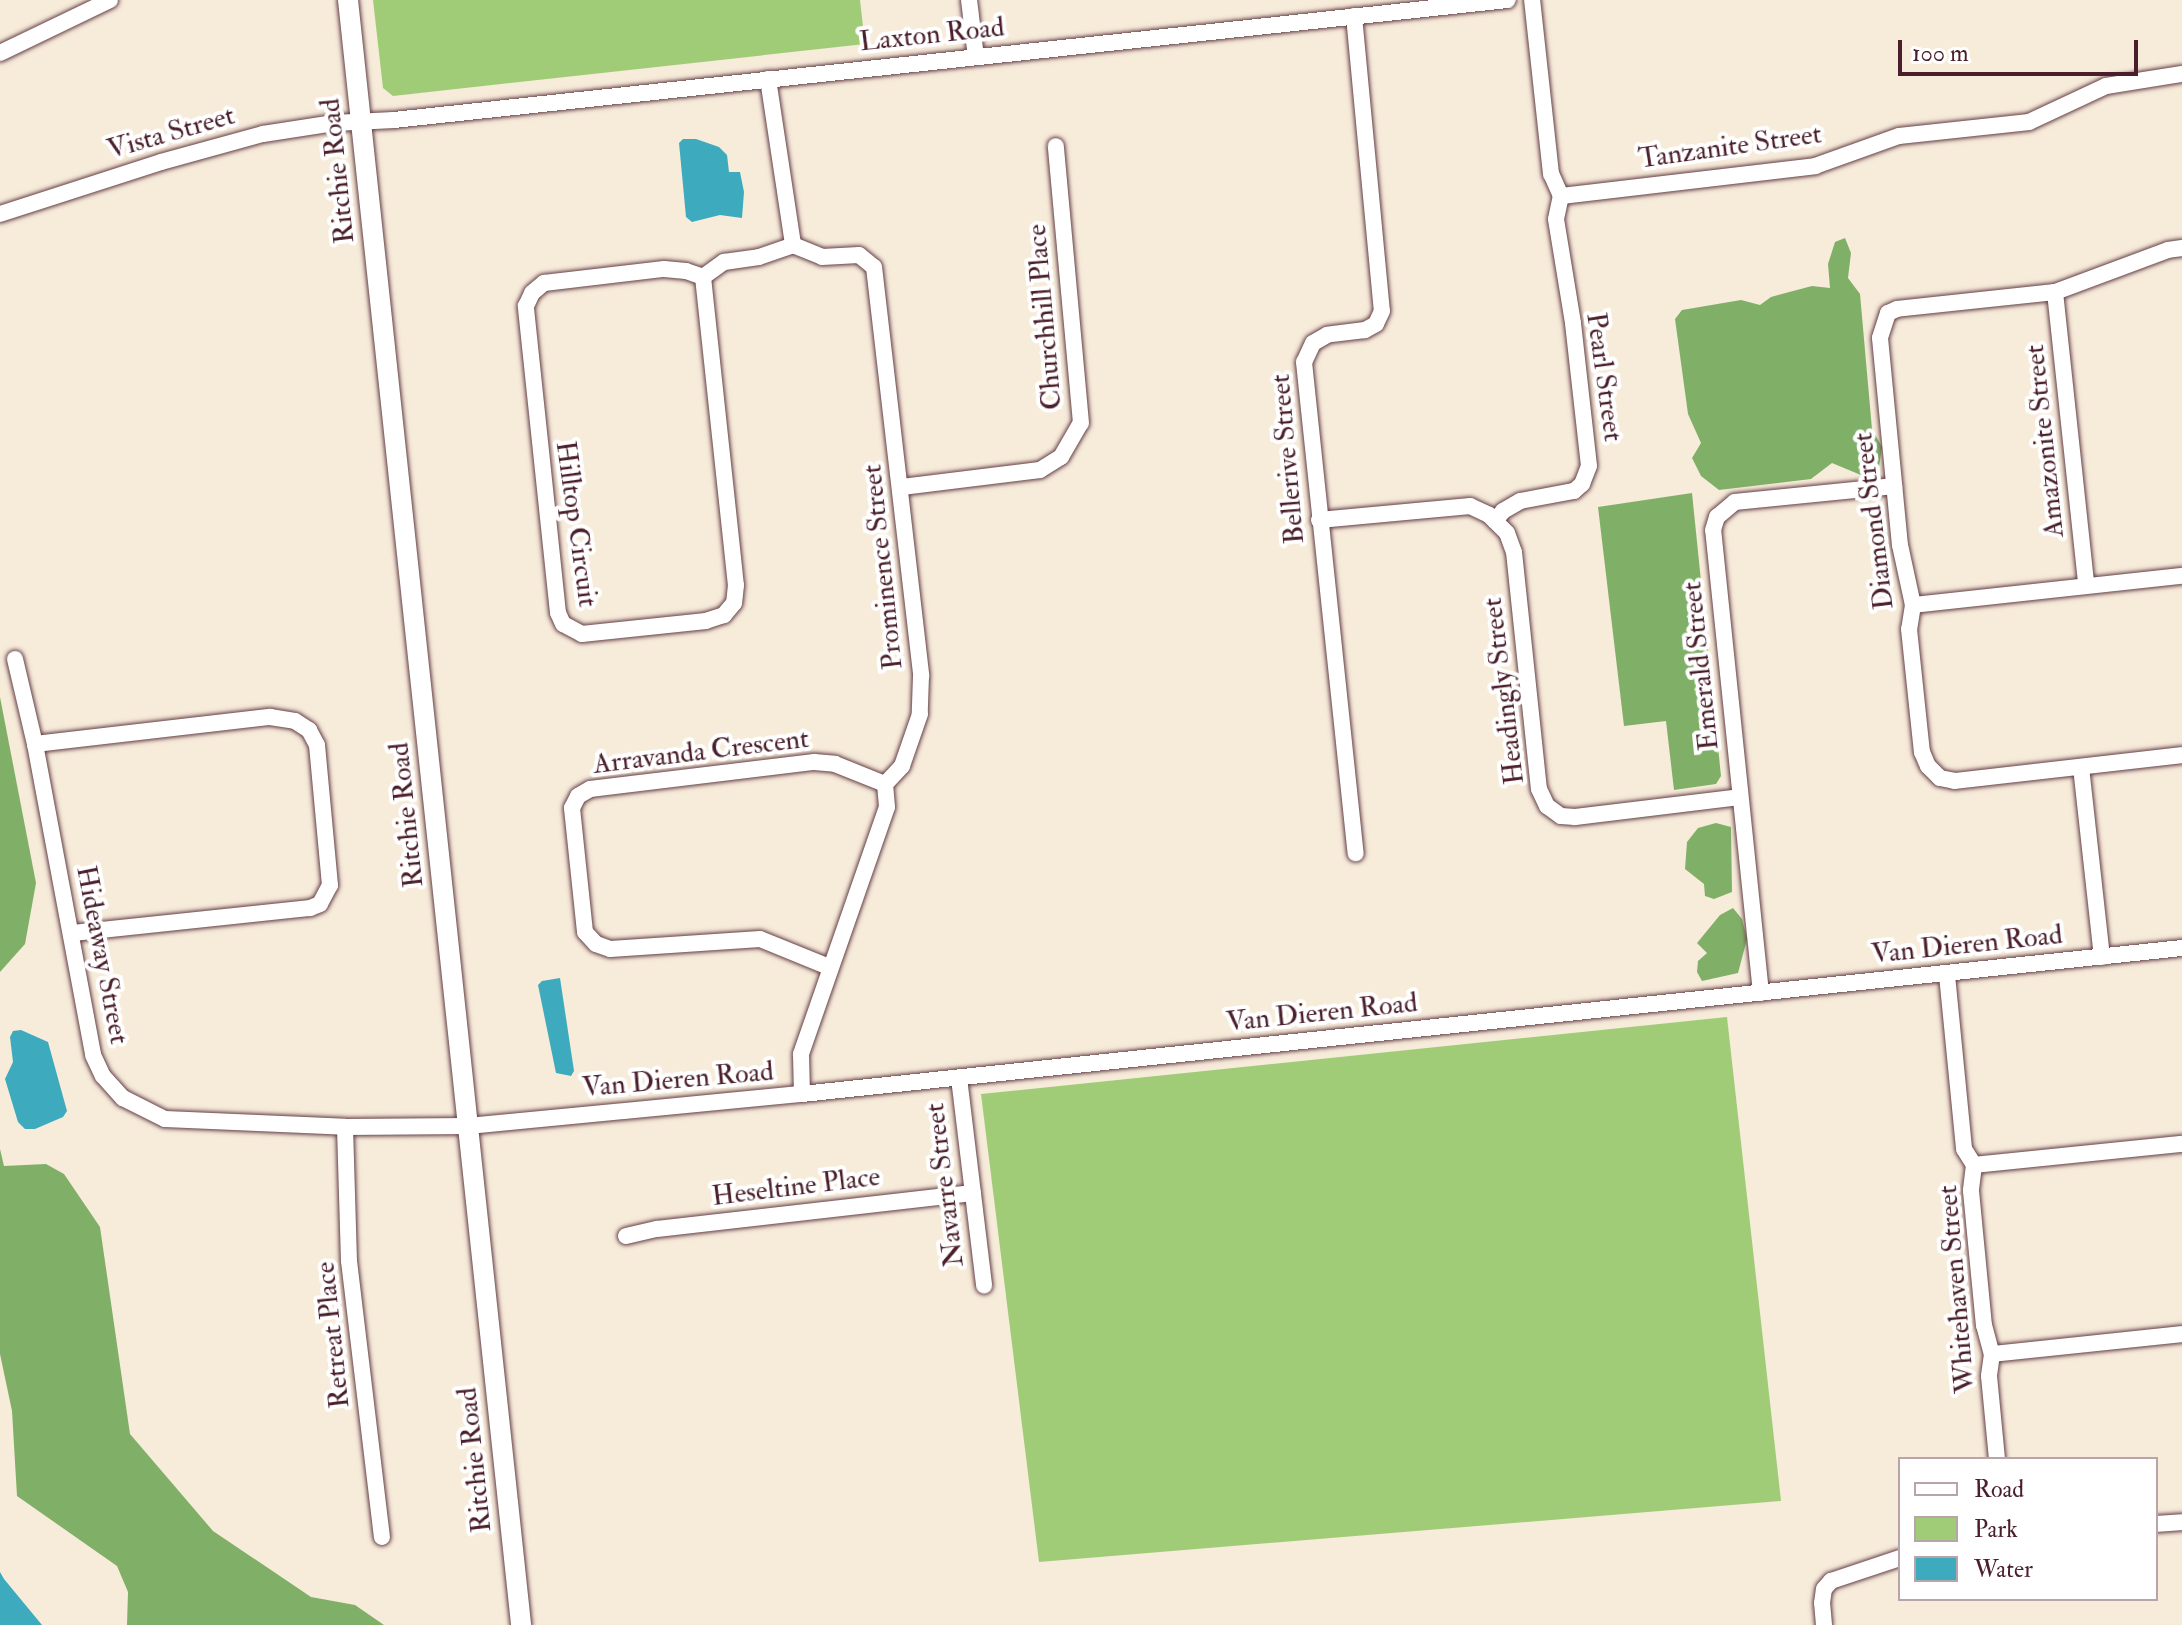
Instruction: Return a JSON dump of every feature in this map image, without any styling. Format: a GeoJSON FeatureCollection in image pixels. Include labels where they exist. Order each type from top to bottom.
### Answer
{"type":"FeatureCollection","features":[{"type":"Feature","properties":{"kind":"street"},"geometry":{"type":"LineString","coordinates":[[0,53],[110,0]]}},
{"type":"Feature","properties":{"kind":"street","name":"Ritchie Road"},"geometry":{"type":"LineString","coordinates":[[348,0],[521,1625]]}},
{"type":"Feature","properties":{"kind":"street"},"geometry":{"type":"LineString","coordinates":[[969,0],[976,57]]}},
{"type":"Feature","properties":{"kind":"street","name":"Laxton Road"},"geometry":{"type":"LineString","coordinates":[[361,119],[394,120],[1508,0]]}},
{"type":"Feature","properties":{"kind":"street","name":"Pearl Street"},"geometry":{"type":"LineString","coordinates":[[1495,521],[1503,511],[1520,501],[1574,491],[1582,484],[1589,466],[1573,323],[1556,219],[1561,196],[1551,174],[1532,0]]}},
{"type":"Feature","properties":{"kind":"street","name":"Bellerive Street"},"geometry":{"type":"LineString","coordinates":[[1354,16],[1384,299],[1376,324],[1365,330],[1327,335],[1313,343],[1304,362],[1356,853]]}},
{"type":"Feature","properties":{"kind":"street","name":"Tanzanite Street"},"geometry":{"type":"LineString","coordinates":[[1561,196],[1815,166],[1899,136],[2029,122],[2106,86],[2182,74]]}},
{"type":"Feature","properties":{"kind":"street"},"geometry":{"type":"LineString","coordinates":[[703,277],[724,262],[759,257],[793,245],[768,79]]}},
{"type":"Feature","properties":{"kind":"street","name":"Vista Street"},"geometry":{"type":"LineString","coordinates":[[0,214],[161,162],[263,134],[361,119]]}},
{"type":"Feature","properties":{"kind":"street","name":"Churchhill Place"},"geometry":{"type":"LineString","coordinates":[[902,487],[1040,470],[1061,457],[1081,423],[1056,146]]}},
{"type":"Feature","properties":{"kind":"street","name":"Prominence Street"},"geometry":{"type":"LineString","coordinates":[[793,245],[822,257],[859,255],[874,267],[902,487],[921,676],[920,714],[902,766],[885,784],[887,807],[801,1054],[802,1094]]}},
{"type":"Feature","properties":{"kind":"street","name":"Diamond Street"},"geometry":{"type":"LineString","coordinates":[[2182,248],[2168,250],[2055,292],[1910,306],[1888,313],[1880,338],[1904,579],[1913,605],[1909,629],[1922,752],[1928,766],[1940,778],[1955,781],[2182,755]]}},
{"type":"Feature","properties":{"kind":"street","name":"Hilltop Circuit"},"geometry":{"type":"LineString","coordinates":[[664,269],[686,271],[703,277],[736,585],[734,603],[724,615],[706,621],[582,634],[563,624],[558,613],[526,306],[532,293],[544,283],[664,269]]}},
{"type":"Feature","properties":{"kind":"street","name":"Amazonite Street"},"geometry":{"type":"LineString","coordinates":[[2055,292],[2086,584]]}},
{"type":"Feature","properties":{"kind":"street","name":"Emerald Street"},"geometry":{"type":"LineString","coordinates":[[1761,993],[1713,530],[1717,517],[1735,502],[1894,486]]}},
{"type":"Feature","properties":{"kind":"street"},"geometry":{"type":"LineString","coordinates":[[1319,520],[1470,506],[1495,521]]}},
{"type":"Feature","properties":{"kind":"street","name":"Headingly Street"},"geometry":{"type":"LineString","coordinates":[[1495,521],[1507,533],[1514,552],[1539,789],[1547,806],[1561,816],[1575,817],[1740,797]]}},
{"type":"Feature","properties":{"kind":"street"},"geometry":{"type":"LineString","coordinates":[[1913,605],[2182,576]]}},
{"type":"Feature","properties":{"kind":"street","name":"Hideaway Street"},"geometry":{"type":"LineString","coordinates":[[15,659],[35,744],[93,1055],[103,1076],[123,1098],[165,1119],[345,1127],[468,1126]]}},
{"type":"Feature","properties":{"kind":"street"},"geometry":{"type":"LineString","coordinates":[[35,744],[270,717],[295,721],[309,730],[317,745],[330,885],[320,904],[310,908],[71,933]]}},
{"type":"Feature","properties":{"kind":"street","name":"Arravanda Crescent"},"geometry":{"type":"LineString","coordinates":[[829,967],[760,939],[610,949],[596,944],[585,932],[572,808],[578,796],[590,789],[814,762],[835,764],[885,784]]}},
{"type":"Feature","properties":{"kind":"street"},"geometry":{"type":"LineString","coordinates":[[2081,767],[2102,957]]}},
{"type":"Feature","properties":{"kind":"street","name":"Van Dieren Road"},"geometry":{"type":"LineString","coordinates":[[468,1126],[959,1078],[2182,948]]}},
{"type":"Feature","properties":{"kind":"street","name":"Whitehaven Street"},"geometry":{"type":"LineString","coordinates":[[1947,975],[1964,1149],[1974,1165],[1971,1191],[1982,1310],[1992,1354],[1989,1376],[1997,1457]]}},
{"type":"Feature","properties":{"kind":"street","name":"Navarre Street"},"geometry":{"type":"LineString","coordinates":[[959,1078],[984,1286]]}},
{"type":"Feature","properties":{"kind":"street","name":"Retreat Place"},"geometry":{"type":"LineString","coordinates":[[345,1127],[349,1261],[382,1537]]}},
{"type":"Feature","properties":{"kind":"street"},"geometry":{"type":"LineString","coordinates":[[1974,1165],[2182,1144]]}},
{"type":"Feature","properties":{"kind":"street","name":"Heseltine Place"},"geometry":{"type":"LineString","coordinates":[[626,1236],[657,1229],[973,1193]]}},
{"type":"Feature","properties":{"kind":"street"},"geometry":{"type":"LineString","coordinates":[[1992,1354],[2182,1334]]}},
{"type":"Feature","properties":{"kind":"street"},"geometry":{"type":"LineString","coordinates":[[2158,1524],[2182,1522]]}},
{"type":"Feature","properties":{"kind":"street"},"geometry":{"type":"LineString","coordinates":[[1824,1625],[1824,1589],[1831,1581],[1898,1559]]}},
{"type":"Feature","properties":{"kind":"green space"},"geometry":{"type":"Polygon","coordinates":[[[373,0],[860,0],[865,44],[393,96],[383,88],[373,0]]]}},
{"type":"Feature","properties":{"kind":"green space"},"geometry":{"type":"Polygon","coordinates":[[[1845,238],[1851,253],[1848,278],[1860,294],[1872,429],[1882,447],[1879,467],[1868,478],[1832,463],[1811,479],[1719,490],[1701,476],[1692,458],[1701,443],[1688,414],[1675,319],[1682,310],[1741,300],[1760,305],[1771,297],[1812,286],[1830,288],[1828,264],[1835,242],[1845,238]]]}},
{"type":"Feature","properties":{"kind":"green space"},"geometry":{"type":"Polygon","coordinates":[[[1692,493],[1721,776],[1716,784],[1674,790],[1666,721],[1624,726],[1598,507],[1692,493]]]}},
{"type":"Feature","properties":{"kind":"green space"},"geometry":{"type":"Polygon","coordinates":[[[0,697],[36,883],[25,944],[0,972],[0,697]]]}},
{"type":"Feature","properties":{"kind":"green space"},"geometry":{"type":"Polygon","coordinates":[[[1716,823],[1731,827],[1732,892],[1714,899],[1705,896],[1704,884],[1685,869],[1687,842],[1698,828],[1716,823]]]}},
{"type":"Feature","properties":{"kind":"green space"},"geometry":{"type":"Polygon","coordinates":[[[1733,908],[1742,919],[1747,939],[1738,973],[1702,981],[1697,972],[1698,961],[1707,953],[1697,943],[1720,915],[1733,908]]]}},
{"type":"Feature","properties":{"kind":"green space"},"geometry":{"type":"Polygon","coordinates":[[[1727,1017],[1781,1501],[1039,1562],[981,1094],[1727,1017]]]}},
{"type":"Feature","properties":{"kind":"green space"},"geometry":{"type":"Polygon","coordinates":[[[0,1149],[4,1166],[46,1164],[64,1174],[100,1227],[130,1434],[213,1531],[311,1597],[355,1605],[384,1625],[127,1625],[128,1592],[117,1566],[17,1496],[12,1411],[0,1354],[0,1149]]]}},
{"type":"Feature","properties":{"kind":"water"},"geometry":{"type":"Polygon","coordinates":[[[683,139],[696,139],[719,147],[727,155],[729,172],[740,172],[744,192],[742,218],[720,215],[692,222],[686,217],[679,143],[683,139]]]}},
{"type":"Feature","properties":{"kind":"water"},"geometry":{"type":"Polygon","coordinates":[[[560,978],[574,1071],[571,1076],[556,1073],[538,985],[542,981],[560,978]]]}},
{"type":"Feature","properties":{"kind":"water"},"geometry":{"type":"Polygon","coordinates":[[[21,1030],[48,1042],[67,1111],[63,1117],[35,1129],[25,1129],[18,1122],[5,1079],[13,1062],[10,1037],[13,1031],[21,1030]]]}},
{"type":"Feature","properties":{"kind":"water"},"geometry":{"type":"Polygon","coordinates":[[[0,1572],[4,1579],[42,1625],[0,1625],[0,1572]]]}}]}
